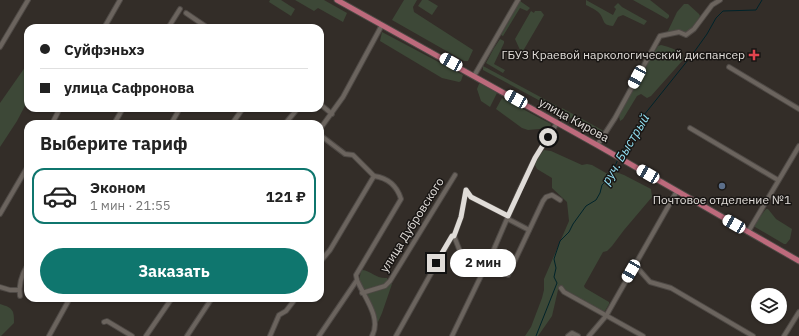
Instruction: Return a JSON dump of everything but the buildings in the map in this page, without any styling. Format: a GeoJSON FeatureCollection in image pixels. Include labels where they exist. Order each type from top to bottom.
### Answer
{"type":"FeatureCollection","features":[{"type":"Feature","properties":{"kind":"main road","name":"улица Кирова"},"geometry":{"type":"LineString","coordinates":[[337,0],[613,154],[799,261]]}},
{"type":"Feature","properties":{"kind":"street"},"geometry":{"type":"LineString","coordinates":[[0,47],[28,0]]}},
{"type":"Feature","properties":{"kind":"street"},"geometry":{"type":"LineString","coordinates":[[106,24],[120,0]]}},
{"type":"Feature","properties":{"kind":"street"},"geometry":{"type":"LineString","coordinates":[[474,76],[518,0]]}},
{"type":"Feature","properties":{"kind":"street"},"geometry":{"type":"LineString","coordinates":[[597,145],[615,118],[660,36],[679,32],[686,35],[694,30],[712,5],[720,0]]}},
{"type":"Feature","properties":{"kind":"street"},"geometry":{"type":"LineString","coordinates":[[171,24],[180,9]]}},
{"type":"Feature","properties":{"kind":"street"},"geometry":{"type":"LineString","coordinates":[[186,13],[202,24]]}},
{"type":"Feature","properties":{"kind":"street"},"geometry":{"type":"LineString","coordinates":[[324,125],[343,97],[382,25]]}},
{"type":"Feature","properties":{"kind":"street"},"geometry":{"type":"LineString","coordinates":[[729,67],[799,109]]}},
{"type":"Feature","properties":{"kind":"street"},"geometry":{"type":"LineString","coordinates":[[324,107],[332,114]]}},
{"type":"Feature","properties":{"kind":"street"},"geometry":{"type":"LineString","coordinates":[[288,120],[295,112]]}},
{"type":"Feature","properties":{"kind":"street"},"geometry":{"type":"LineString","coordinates":[[452,336],[535,158],[558,123]]}},
{"type":"Feature","properties":{"kind":"street"},"geometry":{"type":"LineString","coordinates":[[690,128],[778,180]]}},
{"type":"Feature","properties":{"kind":"street"},"geometry":{"type":"LineString","coordinates":[[324,138],[346,154],[353,155],[374,176],[384,178],[391,182],[401,199],[356,275],[362,293],[373,312],[375,331],[372,336]]}},
{"type":"Feature","properties":{"kind":"street"},"geometry":{"type":"LineString","coordinates":[[748,232],[799,146]]}},
{"type":"Feature","properties":{"kind":"street"},"geometry":{"type":"LineString","coordinates":[[0,214],[24,173]]}},
{"type":"Feature","properties":{"kind":"street","name":"улица Дубровского"},"geometry":{"type":"LineString","coordinates":[[362,293],[385,286],[390,281],[455,175]]}},
{"type":"Feature","properties":{"kind":"street"},"geometry":{"type":"LineString","coordinates":[[324,257],[330,250],[374,176]]}},
{"type":"Feature","properties":{"kind":"street"},"geometry":{"type":"LineString","coordinates":[[396,336],[452,236],[454,236],[461,217],[466,190],[471,197],[529,230]]}},
{"type":"Feature","properties":{"kind":"street"},"geometry":{"type":"LineString","coordinates":[[589,336],[606,316],[677,191]]}},
{"type":"Feature","properties":{"kind":"street"},"geometry":{"type":"LineString","coordinates":[[508,275],[546,197],[552,195],[560,200]]}},
{"type":"Feature","properties":{"kind":"street"},"geometry":{"type":"LineString","coordinates":[[454,236],[457,240],[458,250],[482,274]]}},
{"type":"Feature","properties":{"kind":"street"},"geometry":{"type":"LineString","coordinates":[[635,265],[650,282],[671,288],[753,336]]}},
{"type":"Feature","properties":{"kind":"street"},"geometry":{"type":"LineString","coordinates":[[20,296],[20,278],[24,271]]}},
{"type":"Feature","properties":{"kind":"street"},"geometry":{"type":"LineString","coordinates":[[318,336],[357,280]]}},
{"type":"Feature","properties":{"kind":"street"},"geometry":{"type":"LineString","coordinates":[[0,287],[10,290],[19,290]]}},
{"type":"Feature","properties":{"kind":"street"},"geometry":{"type":"LineString","coordinates":[[561,288],[564,292],[643,336]]}},
{"type":"Feature","properties":{"kind":"street"},"geometry":{"type":"LineString","coordinates":[[49,336],[68,302]]}},
{"type":"Feature","properties":{"kind":"street"},"geometry":{"type":"LineString","coordinates":[[146,336],[169,302]]}},
{"type":"Feature","properties":{"kind":"street"},"geometry":{"type":"LineString","coordinates":[[187,336],[209,302]]}},
{"type":"Feature","properties":{"kind":"street"},"geometry":{"type":"LineString","coordinates":[[270,336],[279,315],[286,311],[293,302]]}},
{"type":"Feature","properties":{"kind":"street"},"geometry":{"type":"LineString","coordinates":[[784,336],[799,312]]}},
{"type":"Feature","properties":{"kind":"street"},"geometry":{"type":"LineString","coordinates":[[104,322],[107,321],[132,336]]}},
{"type":"Feature","properties":{"kind":"street"},"geometry":{"type":"LineString","coordinates":[[568,336],[572,333],[578,336]]}},
{"type":"Feature","properties":{"kind":"green space"},"geometry":{"type":"Polygon","coordinates":[[[270,0],[281,0],[295,9],[291,16],[269,2],[270,0]]]}},
{"type":"Feature","properties":{"kind":"green space"},"geometry":{"type":"Polygon","coordinates":[[[295,0],[324,0],[347,13],[343,22],[318,8],[314,11],[295,0]]]}},
{"type":"Feature","properties":{"kind":"green space"},"geometry":{"type":"Polygon","coordinates":[[[404,0],[417,0],[413,7],[414,12],[473,50],[468,61],[464,61],[392,20],[404,0]]]}},
{"type":"Feature","properties":{"kind":"green space"},"geometry":{"type":"Polygon","coordinates":[[[422,0],[428,0],[438,6],[432,15],[418,6],[422,0]]]}},
{"type":"Feature","properties":{"kind":"green space"},"geometry":{"type":"Polygon","coordinates":[[[586,0],[613,15],[616,9],[614,7],[618,3],[622,7],[647,21],[644,25],[623,15],[618,17],[613,26],[607,25],[599,13],[586,5],[586,0]]]}},
{"type":"Feature","properties":{"kind":"green space"},"geometry":{"type":"Polygon","coordinates":[[[633,0],[650,0],[669,15],[669,17],[667,19],[633,0]]]}},
{"type":"Feature","properties":{"kind":"green space"},"geometry":{"type":"Polygon","coordinates":[[[520,1],[530,8],[527,11],[520,8],[503,36],[501,35],[520,1]]]}},
{"type":"Feature","properties":{"kind":"green space"},"geometry":{"type":"Polygon","coordinates":[[[684,4],[688,4],[700,16],[693,27],[687,32],[667,33],[677,12],[684,4]]]}},
{"type":"Feature","properties":{"kind":"green space"},"geometry":{"type":"Polygon","coordinates":[[[531,11],[534,13],[535,11],[541,11],[544,15],[523,51],[520,50],[515,39],[531,11]]]}},
{"type":"Feature","properties":{"kind":"green space"},"geometry":{"type":"Polygon","coordinates":[[[382,32],[463,75],[461,81],[459,82],[442,78],[380,41],[382,32]]]}},
{"type":"Feature","properties":{"kind":"green space"},"geometry":{"type":"Polygon","coordinates":[[[500,39],[504,41],[504,43],[494,64],[505,70],[503,73],[486,63],[500,39]]]}},
{"type":"Feature","properties":{"kind":"green space"},"geometry":{"type":"Polygon","coordinates":[[[661,45],[672,48],[683,55],[683,60],[651,96],[647,98],[641,94],[637,96],[623,119],[620,121],[619,116],[634,88],[658,46],[661,45]]]}},
{"type":"Feature","properties":{"kind":"green space"},"geometry":{"type":"Polygon","coordinates":[[[483,66],[557,106],[557,110],[483,70],[483,66]]]}},
{"type":"Feature","properties":{"kind":"green space"},"geometry":{"type":"Polygon","coordinates":[[[24,69],[24,108],[0,147],[0,103],[24,69]]]}},
{"type":"Feature","properties":{"kind":"green space"},"geometry":{"type":"Polygon","coordinates":[[[479,84],[497,93],[490,107],[481,101],[477,89],[479,84]]]}},
{"type":"Feature","properties":{"kind":"green space"},"geometry":{"type":"Polygon","coordinates":[[[502,98],[551,124],[550,128],[528,130],[522,128],[496,109],[502,98]]]}},
{"type":"Feature","properties":{"kind":"green space"},"geometry":{"type":"Polygon","coordinates":[[[562,108],[602,130],[603,132],[599,134],[596,133],[562,113],[562,108]]]}},
{"type":"Feature","properties":{"kind":"green space"},"geometry":{"type":"Polygon","coordinates":[[[544,150],[551,151],[582,165],[592,165],[606,173],[616,172],[624,175],[651,189],[652,197],[612,246],[607,251],[603,252],[584,286],[609,302],[605,311],[602,311],[560,288],[558,290],[552,316],[538,336],[525,336],[531,327],[542,298],[544,279],[569,221],[567,202],[552,188],[552,178],[537,169],[535,165],[537,159],[544,150]]]}},
{"type":"Feature","properties":{"kind":"green space"},"geometry":{"type":"Polygon","coordinates":[[[766,209],[768,209],[776,219],[792,229],[790,239],[786,244],[755,227],[754,225],[766,209]]]}},
{"type":"Feature","properties":{"kind":"green space"},"geometry":{"type":"Polygon","coordinates":[[[362,270],[383,278],[387,278],[388,280],[384,284],[364,291],[360,281],[362,270]]]}},
{"type":"Feature","properties":{"kind":"green space"},"geometry":{"type":"Polygon","coordinates":[[[391,283],[392,284],[378,322],[376,321],[375,313],[366,293],[391,283]]]}},
{"type":"Feature","properties":{"kind":"green space"},"geometry":{"type":"Polygon","coordinates":[[[0,304],[12,310],[14,319],[14,323],[1,336],[0,336],[0,304]]]}},
{"type":"Feature","properties":{"kind":"waterway","name":"руч. Быстрый"},"geometry":{"type":"LineString","coordinates":[[619,156],[638,131],[644,115],[692,55],[716,18],[723,11],[756,10],[762,0]]}},
{"type":"Feature","properties":{"kind":"waterway","name":"руч. Быстрый"},"geometry":{"type":"LineString","coordinates":[[536,336],[557,283],[554,277],[556,268],[554,259],[560,241],[569,232],[586,206],[596,200],[602,185],[611,176],[618,159]]}},
{"type":"Feature","properties":{"kind":"place","name":"ГБУЗ Краевой наркологический диспансер"},"geometry":{"type":"Point","coordinates":[754,55]}},
{"type":"Feature","properties":{"kind":"place","name":"Почтовое отделение №1"},"geometry":{"type":"Point","coordinates":[722,186]}},
{"type":"Feature","properties":{"kind":"route"},"geometry":{"type":"LineString","coordinates":[[436,263],[452,236],[454,236],[461,217],[466,190],[471,197],[508,216],[535,158],[548,137]]}}]}
